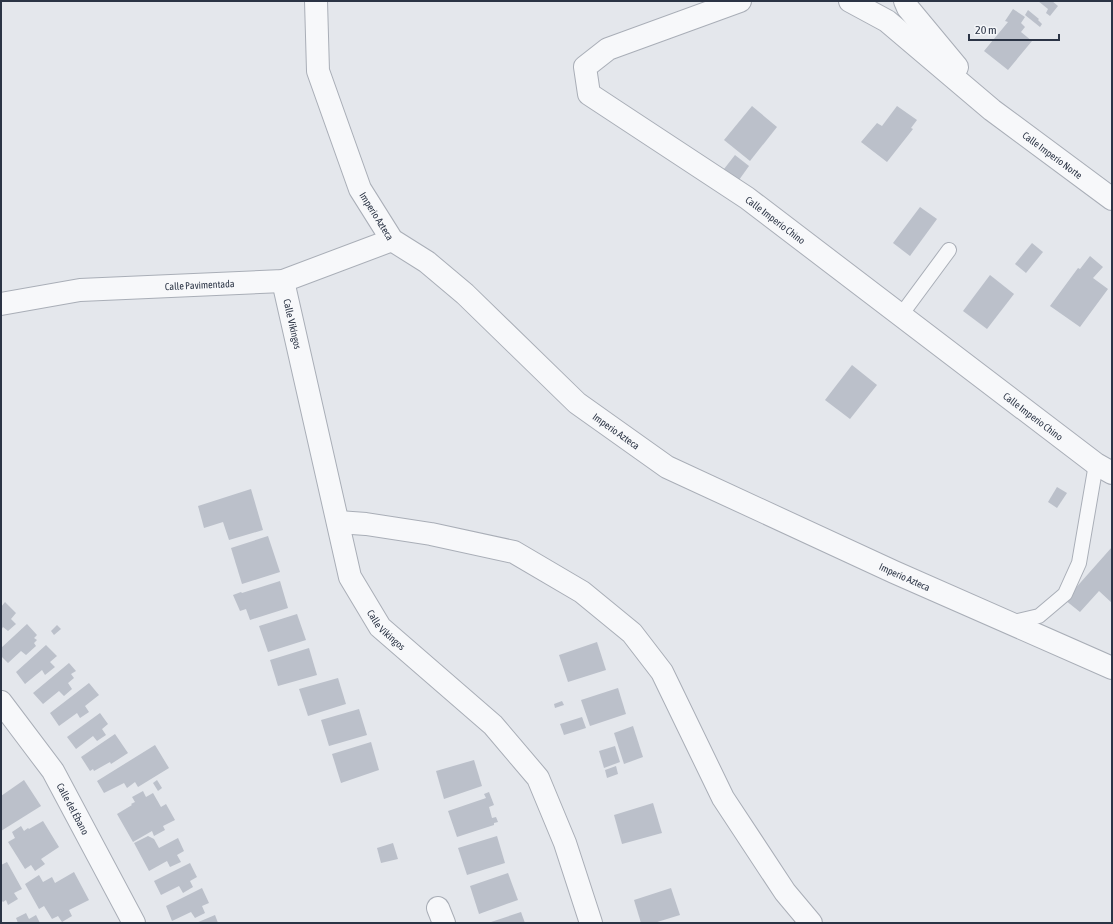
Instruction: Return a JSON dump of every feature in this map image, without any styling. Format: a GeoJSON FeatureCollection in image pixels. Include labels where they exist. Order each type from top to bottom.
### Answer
{"type":"FeatureCollection","features":[{"type":"Feature","properties":{"kind":"street","name":"Imperio Azteca"},"geometry":{"type":"LineString","coordinates":[[316,1],[318,71],[360,189],[392,240],[427,262],[465,294],[577,403],[667,467],[894,572],[1112,668]]}},
{"type":"Feature","properties":{"kind":"street","name":"Calle Imperio Chino"},"geometry":{"type":"LineString","coordinates":[[740,1],[608,50],[585,67],[589,94],[747,198],[1104,469]]}},
{"type":"Feature","properties":{"kind":"street"},"geometry":{"type":"LineString","coordinates":[[850,1],[886,22],[992,110]]}},
{"type":"Feature","properties":{"kind":"street"},"geometry":{"type":"LineString","coordinates":[[905,1],[908,8],[992,110]]}},
{"type":"Feature","properties":{"kind":"street","name":"Calle Imperio Norte"},"geometry":{"type":"LineString","coordinates":[[992,110],[1112,199]]}},
{"type":"Feature","properties":{"kind":"street","name":"Calle Pavimentada"},"geometry":{"type":"LineString","coordinates":[[1,304],[80,290],[283,281],[392,240]]}},
{"type":"Feature","properties":{"kind":"street","name":"Calle Vikingos"},"geometry":{"type":"LineString","coordinates":[[283,281],[350,577],[380,627],[493,725],[538,778],[565,844],[591,923]]}},
{"type":"Feature","properties":{"kind":"street"},"geometry":{"type":"LineString","coordinates":[[338,522],[366,524],[431,534],[514,552],[582,592],[632,633],[662,672],[723,798],[785,892],[811,923]]}},
{"type":"Feature","properties":{"kind":"street","name":"Calle del Ébano"},"geometry":{"type":"LineString","coordinates":[[1,702],[53,771],[134,923]]}},
{"type":"Feature","properties":{"kind":"lane"},"geometry":{"type":"LineString","coordinates":[[901,315],[949,250]]}},
{"type":"Feature","properties":{"kind":"lane"},"geometry":{"type":"LineString","coordinates":[[1010,623],[1039,616],[1065,594],[1079,563],[1104,469]]}},
{"type":"Feature","properties":{"kind":"building"},"geometry":{"type":"Polygon","coordinates":[[[1038,1],[1052,1],[1058,6],[1050,16],[1046,13],[1048,9],[1038,1]]]}},
{"type":"Feature","properties":{"kind":"building"},"geometry":{"type":"Polygon","coordinates":[[[1013,9],[1025,17],[1021,23],[1025,27],[1021,32],[1032,41],[1008,70],[984,51],[1008,22],[1005,21],[1013,9]]]}},
{"type":"Feature","properties":{"kind":"building"},"geometry":{"type":"Polygon","coordinates":[[[1028,10],[1039,19],[1038,20],[1042,24],[1040,27],[1025,15],[1028,10]]]}},
{"type":"Feature","properties":{"kind":"building"},"geometry":{"type":"Polygon","coordinates":[[[752,106],[777,127],[750,161],[724,140],[752,106]]]}},
{"type":"Feature","properties":{"kind":"building"},"geometry":{"type":"Polygon","coordinates":[[[897,106],[917,120],[911,128],[913,129],[887,162],[861,142],[877,123],[882,126],[897,106]]]}},
{"type":"Feature","properties":{"kind":"building"},"geometry":{"type":"Polygon","coordinates":[[[735,155],[749,166],[739,180],[724,169],[735,155]]]}},
{"type":"Feature","properties":{"kind":"building"},"geometry":{"type":"Polygon","coordinates":[[[920,207],[937,219],[910,256],[893,243],[920,207]]]}},
{"type":"Feature","properties":{"kind":"building"},"geometry":{"type":"Polygon","coordinates":[[[1032,243],[1043,252],[1026,273],[1015,264],[1032,243]]]}},
{"type":"Feature","properties":{"kind":"building"},"geometry":{"type":"Polygon","coordinates":[[[1090,256],[1103,267],[1093,278],[1108,289],[1080,327],[1050,306],[1078,268],[1080,269],[1090,256]]]}},
{"type":"Feature","properties":{"kind":"building"},"geometry":{"type":"Polygon","coordinates":[[[990,275],[1014,294],[987,329],[963,311],[990,275]]]}},
{"type":"Feature","properties":{"kind":"building"},"geometry":{"type":"Polygon","coordinates":[[[852,365],[877,385],[850,419],[825,400],[852,365]]]}},
{"type":"Feature","properties":{"kind":"building"},"geometry":{"type":"Polygon","coordinates":[[[1057,487],[1067,493],[1057,508],[1048,502],[1057,487]]]}},
{"type":"Feature","properties":{"kind":"building"},"geometry":{"type":"Polygon","coordinates":[[[251,489],[263,530],[229,540],[223,522],[204,528],[198,506],[251,489]]]}},
{"type":"Feature","properties":{"kind":"building"},"geometry":{"type":"Polygon","coordinates":[[[268,536],[280,572],[242,584],[231,548],[268,536]]]}},
{"type":"Feature","properties":{"kind":"building"},"geometry":{"type":"Polygon","coordinates":[[[1112,547],[1112,603],[1099,591],[1080,612],[1065,600],[1112,547]]]}},
{"type":"Feature","properties":{"kind":"building"},"geometry":{"type":"Polygon","coordinates":[[[280,581],[288,608],[250,620],[246,609],[240,611],[233,595],[280,581]]]}},
{"type":"Feature","properties":{"kind":"building"},"geometry":{"type":"Polygon","coordinates":[[[5,602],[16,613],[11,619],[16,624],[8,631],[3,627],[1,630],[1,607],[5,602]]]}},
{"type":"Feature","properties":{"kind":"building"},"geometry":{"type":"Polygon","coordinates":[[[297,614],[306,640],[268,652],[259,626],[297,614]]]}},
{"type":"Feature","properties":{"kind":"building"},"geometry":{"type":"Polygon","coordinates":[[[27,624],[37,635],[34,638],[37,640],[34,643],[36,646],[26,655],[21,651],[8,663],[1,656],[1,648],[27,624]]]}},
{"type":"Feature","properties":{"kind":"building"},"geometry":{"type":"Polygon","coordinates":[[[57,625],[61,629],[54,635],[51,631],[57,625]]]}},
{"type":"Feature","properties":{"kind":"building"},"geometry":{"type":"Polygon","coordinates":[[[597,642],[606,670],[568,682],[559,655],[597,642]]]}},
{"type":"Feature","properties":{"kind":"building"},"geometry":{"type":"Polygon","coordinates":[[[46,645],[57,656],[50,662],[55,667],[45,675],[42,670],[25,684],[16,672],[46,645]]]}},
{"type":"Feature","properties":{"kind":"building"},"geometry":{"type":"Polygon","coordinates":[[[309,648],[317,675],[278,686],[270,660],[309,648]]]}},
{"type":"Feature","properties":{"kind":"building"},"geometry":{"type":"Polygon","coordinates":[[[69,663],[76,671],[71,674],[74,678],[68,683],[72,689],[64,696],[59,691],[43,704],[33,693],[69,663]]]}},
{"type":"Feature","properties":{"kind":"building"},"geometry":{"type":"Polygon","coordinates":[[[338,678],[346,704],[308,716],[299,689],[338,678]]]}},
{"type":"Feature","properties":{"kind":"building"},"geometry":{"type":"Polygon","coordinates":[[[89,683],[99,695],[85,706],[89,712],[80,718],[77,713],[59,726],[50,713],[89,683]]]}},
{"type":"Feature","properties":{"kind":"building"},"geometry":{"type":"Polygon","coordinates":[[[618,688],[626,714],[590,726],[581,700],[618,688]]]}},
{"type":"Feature","properties":{"kind":"building"},"geometry":{"type":"Polygon","coordinates":[[[562,701],[564,705],[555,708],[554,704],[562,701]]]}},
{"type":"Feature","properties":{"kind":"building"},"geometry":{"type":"Polygon","coordinates":[[[359,709],[367,735],[329,746],[321,720],[359,709]]]}},
{"type":"Feature","properties":{"kind":"building"},"geometry":{"type":"Polygon","coordinates":[[[100,713],[108,724],[102,729],[106,735],[97,741],[93,736],[76,749],[67,737],[100,713]]]}},
{"type":"Feature","properties":{"kind":"building"},"geometry":{"type":"Polygon","coordinates":[[[582,717],[586,728],[564,735],[560,724],[582,717]]]}},
{"type":"Feature","properties":{"kind":"building"},"geometry":{"type":"Polygon","coordinates":[[[633,726],[643,757],[624,764],[614,733],[633,726]]]}},
{"type":"Feature","properties":{"kind":"building"},"geometry":{"type":"Polygon","coordinates":[[[115,734],[128,753],[111,764],[110,762],[94,771],[93,769],[90,771],[81,757],[115,734]]]}},
{"type":"Feature","properties":{"kind":"building"},"geometry":{"type":"Polygon","coordinates":[[[371,742],[379,770],[341,783],[332,754],[371,742]]]}},
{"type":"Feature","properties":{"kind":"building"},"geometry":{"type":"Polygon","coordinates":[[[155,745],[169,768],[138,787],[135,782],[127,788],[124,783],[104,793],[97,781],[155,745]]]}},
{"type":"Feature","properties":{"kind":"building"},"geometry":{"type":"Polygon","coordinates":[[[615,746],[620,762],[604,768],[599,751],[615,746]]]}},
{"type":"Feature","properties":{"kind":"building"},"geometry":{"type":"Polygon","coordinates":[[[474,760],[482,786],[444,799],[436,771],[474,760]]]}},
{"type":"Feature","properties":{"kind":"building"},"geometry":{"type":"Polygon","coordinates":[[[616,766],[618,774],[607,778],[605,770],[616,766]]]}},
{"type":"Feature","properties":{"kind":"building"},"geometry":{"type":"Polygon","coordinates":[[[24,780],[41,806],[1,831],[1,796],[24,780]]]}},
{"type":"Feature","properties":{"kind":"building"},"geometry":{"type":"Polygon","coordinates":[[[157,780],[162,788],[158,791],[153,783],[157,780]]]}},
{"type":"Feature","properties":{"kind":"building"},"geometry":{"type":"Polygon","coordinates":[[[143,791],[146,797],[153,793],[161,807],[166,804],[175,820],[163,826],[165,830],[154,836],[152,831],[133,842],[117,814],[132,805],[131,804],[135,802],[132,797],[143,791]]]}},
{"type":"Feature","properties":{"kind":"building"},"geometry":{"type":"Polygon","coordinates":[[[489,792],[494,805],[489,807],[492,818],[496,817],[498,822],[494,823],[494,825],[457,837],[448,811],[486,798],[484,794],[489,792]]]}},
{"type":"Feature","properties":{"kind":"building"},"geometry":{"type":"Polygon","coordinates":[[[653,803],[662,833],[622,844],[614,815],[653,803]]]}},
{"type":"Feature","properties":{"kind":"building"},"geometry":{"type":"Polygon","coordinates":[[[43,821],[59,847],[41,859],[45,864],[35,871],[31,865],[25,869],[8,842],[15,838],[12,832],[21,826],[24,831],[43,821]]]}},
{"type":"Feature","properties":{"kind":"building"},"geometry":{"type":"Polygon","coordinates":[[[148,836],[154,839],[159,848],[178,838],[184,851],[177,855],[181,862],[170,867],[167,861],[149,871],[134,843],[148,836]]]}},
{"type":"Feature","properties":{"kind":"building"},"geometry":{"type":"Polygon","coordinates":[[[497,836],[505,863],[467,875],[458,848],[497,836]]]}},
{"type":"Feature","properties":{"kind":"building"},"geometry":{"type":"Polygon","coordinates":[[[393,843],[398,859],[381,863],[377,848],[393,843]]]}},
{"type":"Feature","properties":{"kind":"building"},"geometry":{"type":"Polygon","coordinates":[[[7,862],[22,889],[14,893],[18,899],[8,905],[6,900],[3,902],[1,901],[1,865],[7,862]]]}},
{"type":"Feature","properties":{"kind":"building"},"geometry":{"type":"Polygon","coordinates":[[[190,863],[197,877],[190,881],[193,887],[183,893],[179,886],[161,895],[154,881],[190,863]]]}},
{"type":"Feature","properties":{"kind":"building"},"geometry":{"type":"Polygon","coordinates":[[[74,872],[89,900],[69,910],[72,916],[62,922],[58,916],[52,919],[44,906],[39,909],[25,884],[39,875],[43,882],[52,877],[55,883],[74,872]]]}},
{"type":"Feature","properties":{"kind":"building"},"geometry":{"type":"Polygon","coordinates":[[[508,873],[518,900],[479,914],[470,886],[508,873]]]}},
{"type":"Feature","properties":{"kind":"building"},"geometry":{"type":"Polygon","coordinates":[[[202,888],[209,903],[202,906],[205,913],[195,918],[191,912],[172,921],[166,906],[202,888]]]}},
{"type":"Feature","properties":{"kind":"building"},"geometry":{"type":"Polygon","coordinates":[[[671,888],[680,915],[654,923],[641,923],[634,900],[671,888]]]}},
{"type":"Feature","properties":{"kind":"building"},"geometry":{"type":"Polygon","coordinates":[[[521,912],[525,923],[488,923],[521,912]]]}},
{"type":"Feature","properties":{"kind":"building"},"geometry":{"type":"Polygon","coordinates":[[[26,913],[29,919],[36,915],[40,923],[18,923],[16,918],[26,913]]]}},
{"type":"Feature","properties":{"kind":"building"},"geometry":{"type":"Polygon","coordinates":[[[215,915],[218,923],[196,923],[215,915]]]}}]}
